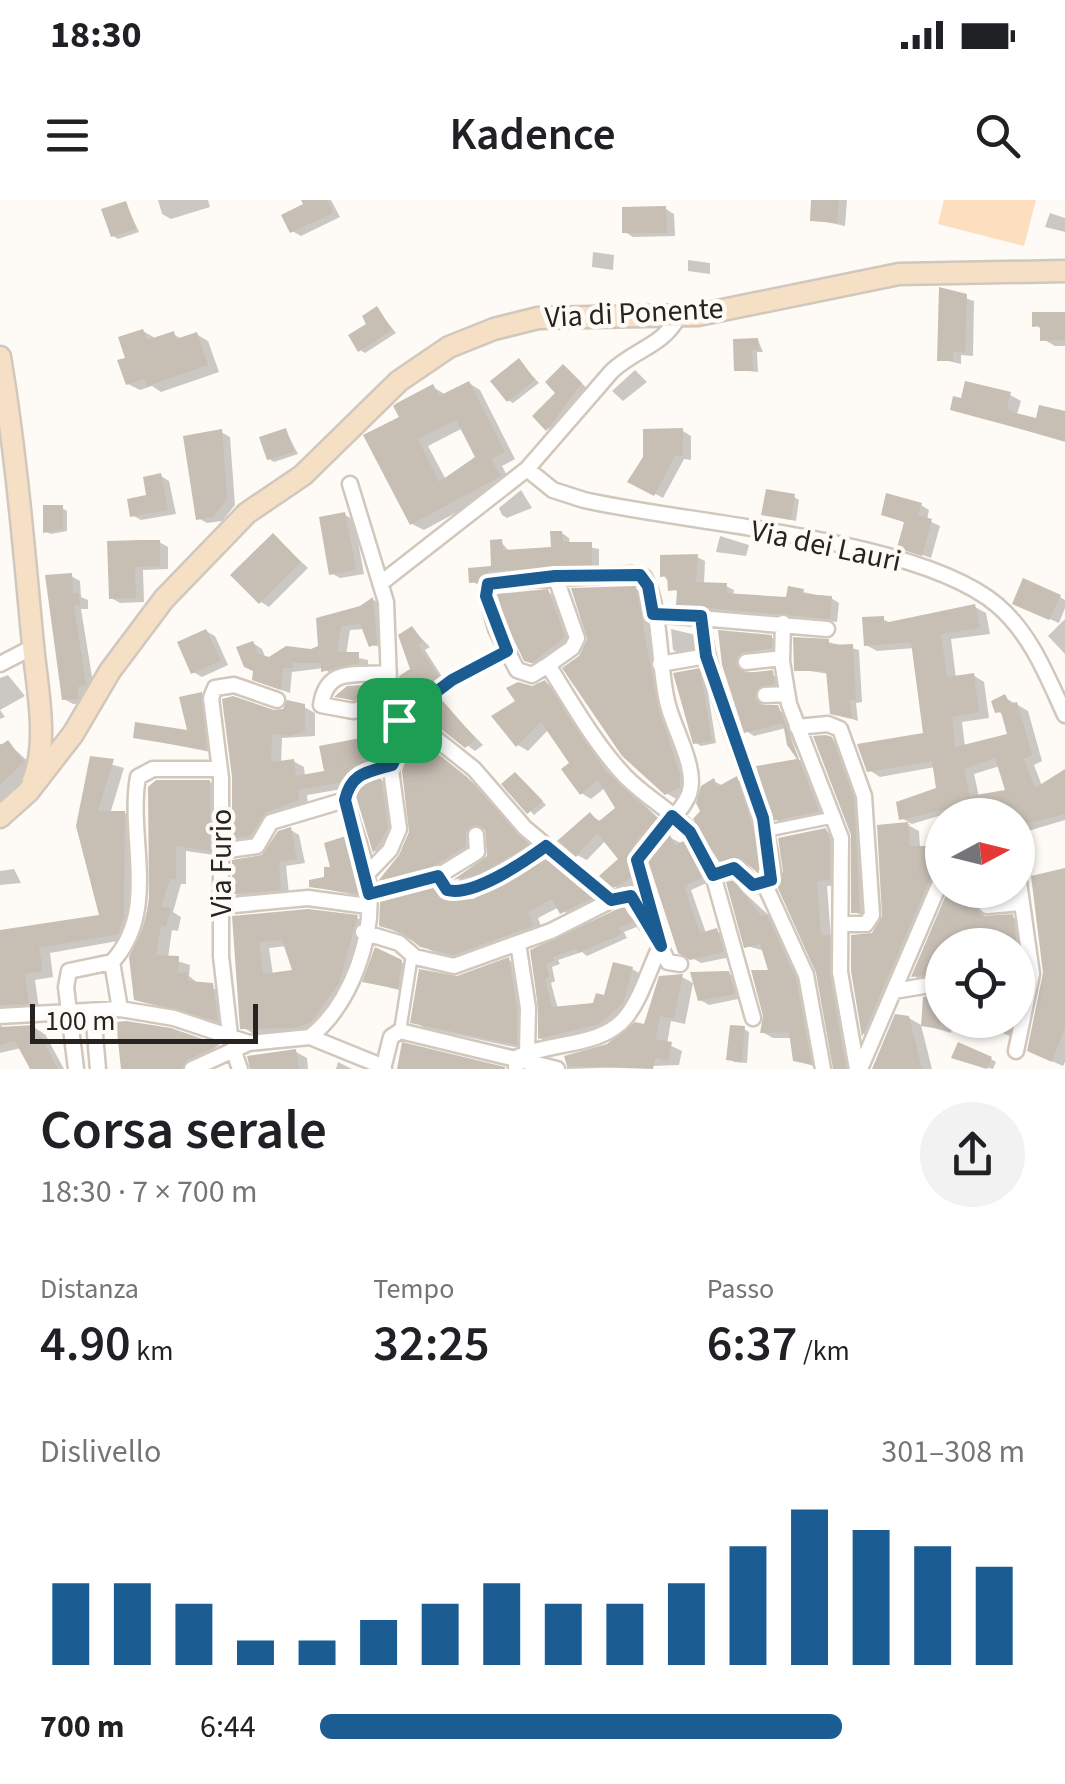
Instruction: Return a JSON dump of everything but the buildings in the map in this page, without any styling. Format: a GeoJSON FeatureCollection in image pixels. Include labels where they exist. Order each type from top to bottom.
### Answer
{"type":"FeatureCollection","features":[{"type":"Feature","properties":{"kind":"main road","name":"Via di Ponente"},"geometry":{"type":"LineString","coordinates":[[0,817],[28,792],[73,734],[110,671],[164,598],[242,517],[304,474],[370,406],[418,366],[474,336],[538,318],[678,317],[886,275],[1065,271]]}},
{"type":"Feature","properties":{"kind":"main road"},"geometry":{"type":"LineString","coordinates":[[0,357],[38,712],[38,766],[28,792]]}},
{"type":"Feature","properties":{"kind":"main road"},"geometry":{"type":"LineString","coordinates":[[38,712],[52,740],[73,734]]}},
{"type":"Feature","properties":{"kind":"street"},"geometry":{"type":"LineString","coordinates":[[381,583],[527,468],[612,371],[663,339],[678,317]]}},
{"type":"Feature","properties":{"kind":"street","name":"Via dei Lauri"},"geometry":{"type":"LineString","coordinates":[[527,468],[553,490],[584,500],[818,542],[920,566],[960,582],[996,604],[1019,628],[1065,715]]}},
{"type":"Feature","properties":{"kind":"street"},"geometry":{"type":"LineString","coordinates":[[350,484],[388,616],[388,673],[399,720],[400,749],[392,765],[400,830],[390,850],[367,874]]}},
{"type":"Feature","properties":{"kind":"street"},"geometry":{"type":"LineString","coordinates":[[520,1060],[595,1037],[629,1013],[661,946],[637,860],[690,788],[644,578],[636,574],[555,576],[488,584],[486,596],[507,651],[524,675],[548,666],[572,648],[577,638],[555,576]]}},
{"type":"Feature","properties":{"kind":"street"},"geometry":{"type":"LineString","coordinates":[[653,614],[827,628]]}},
{"type":"Feature","properties":{"kind":"street"},"geometry":{"type":"LineString","coordinates":[[701,616],[706,656],[766,830],[773,873],[766,885]]}},
{"type":"Feature","properties":{"kind":"street"},"geometry":{"type":"LineString","coordinates":[[782,623],[787,694],[835,816],[842,857],[842,994],[859,1069]]}},
{"type":"Feature","properties":{"kind":"street"},"geometry":{"type":"LineString","coordinates":[[0,664],[33,647]]}},
{"type":"Feature","properties":{"kind":"street"},"geometry":{"type":"LineString","coordinates":[[399,720],[452,680],[507,651]]}},
{"type":"Feature","properties":{"kind":"street"},"geometry":{"type":"LineString","coordinates":[[660,664],[706,656]]}},
{"type":"Feature","properties":{"kind":"street"},"geometry":{"type":"LineString","coordinates":[[746,662],[782,658]]}},
{"type":"Feature","properties":{"kind":"street"},"geometry":{"type":"LineString","coordinates":[[548,666],[620,770],[690,832],[713,875],[753,1018]]}},
{"type":"Feature","properties":{"kind":"street"},"geometry":{"type":"LineString","coordinates":[[388,673],[333,678],[324,686],[321,705],[353,711],[393,700]]}},
{"type":"Feature","properties":{"kind":"street","name":"Via Furio"},"geometry":{"type":"LineString","coordinates":[[240,1069],[232,1042],[220,956],[223,906],[220,769],[212,691],[229,684],[277,700]]}},
{"type":"Feature","properties":{"kind":"street"},"geometry":{"type":"LineString","coordinates":[[765,695],[787,694]]}},
{"type":"Feature","properties":{"kind":"street"},"geometry":{"type":"LineString","coordinates":[[399,720],[414,736],[430,734],[466,762],[546,846],[611,900]]}},
{"type":"Feature","properties":{"kind":"street"},"geometry":{"type":"LineString","coordinates":[[797,727],[828,724],[840,730],[861,782],[872,916],[866,924],[840,924]]}},
{"type":"Feature","properties":{"kind":"street"},"geometry":{"type":"LineString","coordinates":[[304,1039],[351,988],[369,900],[367,874],[345,800],[355,777],[392,765]]}},
{"type":"Feature","properties":{"kind":"street"},"geometry":{"type":"LineString","coordinates":[[76,1069],[68,1014],[69,971],[112,962],[127,942],[137,907],[138,777],[153,769],[220,769]]}},
{"type":"Feature","properties":{"kind":"street"},"geometry":{"type":"LineString","coordinates":[[221,850],[258,846],[271,822],[345,800]]}},
{"type":"Feature","properties":{"kind":"street"},"geometry":{"type":"LineString","coordinates":[[766,830],[835,816]]}},
{"type":"Feature","properties":{"kind":"street"},"geometry":{"type":"LineString","coordinates":[[223,906],[308,898],[369,900],[438,876],[477,852],[476,835]]}},
{"type":"Feature","properties":{"kind":"street"},"geometry":{"type":"LineString","coordinates":[[438,876],[447,890],[460,891],[513,870],[546,846]]}},
{"type":"Feature","properties":{"kind":"street"},"geometry":{"type":"LineString","coordinates":[[713,875],[738,868],[753,885],[766,885]]}},
{"type":"Feature","properties":{"kind":"street"},"geometry":{"type":"LineString","coordinates":[[766,885],[806,975],[822,1069]]}},
{"type":"Feature","properties":{"kind":"street"},"geometry":{"type":"LineString","coordinates":[[363,932],[399,943],[412,955],[454,966],[518,943],[611,900],[631,896],[668,962],[680,964]]}},
{"type":"Feature","properties":{"kind":"street"},"geometry":{"type":"LineString","coordinates":[[859,1069],[929,908]]}},
{"type":"Feature","properties":{"kind":"street"},"geometry":{"type":"LineString","coordinates":[[518,943],[528,1008],[520,1060]]}},
{"type":"Feature","properties":{"kind":"street"},"geometry":{"type":"LineString","coordinates":[[0,1016],[120,1009],[174,1018],[232,1042],[304,1039],[384,1068],[397,1032],[412,955]]}},
{"type":"Feature","properties":{"kind":"street"},"geometry":{"type":"LineString","coordinates":[[112,962],[120,1009]]}},
{"type":"Feature","properties":{"kind":"street"},"geometry":{"type":"LineString","coordinates":[[894,991],[925,986]]}},
{"type":"Feature","properties":{"kind":"street"},"geometry":{"type":"LineString","coordinates":[[93,1012],[98,1069]]}},
{"type":"Feature","properties":{"kind":"street"},"geometry":{"type":"LineString","coordinates":[[397,1032],[557,1069]]}},
{"type":"Feature","properties":{"kind":"street"},"geometry":{"type":"LineString","coordinates":[[1016,1051],[1017,1038]]}},
{"type":"Feature","properties":{"kind":"street"},"geometry":{"type":"LineString","coordinates":[[192,1069],[232,1042]]}},
{"type":"Feature","properties":{"kind":"shaded area"},"geometry":{"type":"Polygon","coordinates":[[[944,200],[1036,200],[1024,246],[938,224],[944,200]]]}},
{"type":"Feature","properties":{"kind":"route"},"geometry":{"type":"LineString","coordinates":[[640,575],[648,586],[653,614],[701,616],[706,656],[760,806],[773,873],[771,880],[766,885],[753,885],[738,868],[713,875],[690,832],[672,816],[637,860],[638,876],[661,946],[631,896],[624,894],[611,900],[546,846],[513,870],[460,891],[444,888],[438,876],[369,894],[367,874],[345,800],[355,777],[392,765],[400,749],[399,720],[452,680],[507,651],[486,596],[488,584],[555,576],[640,575]]}}]}
